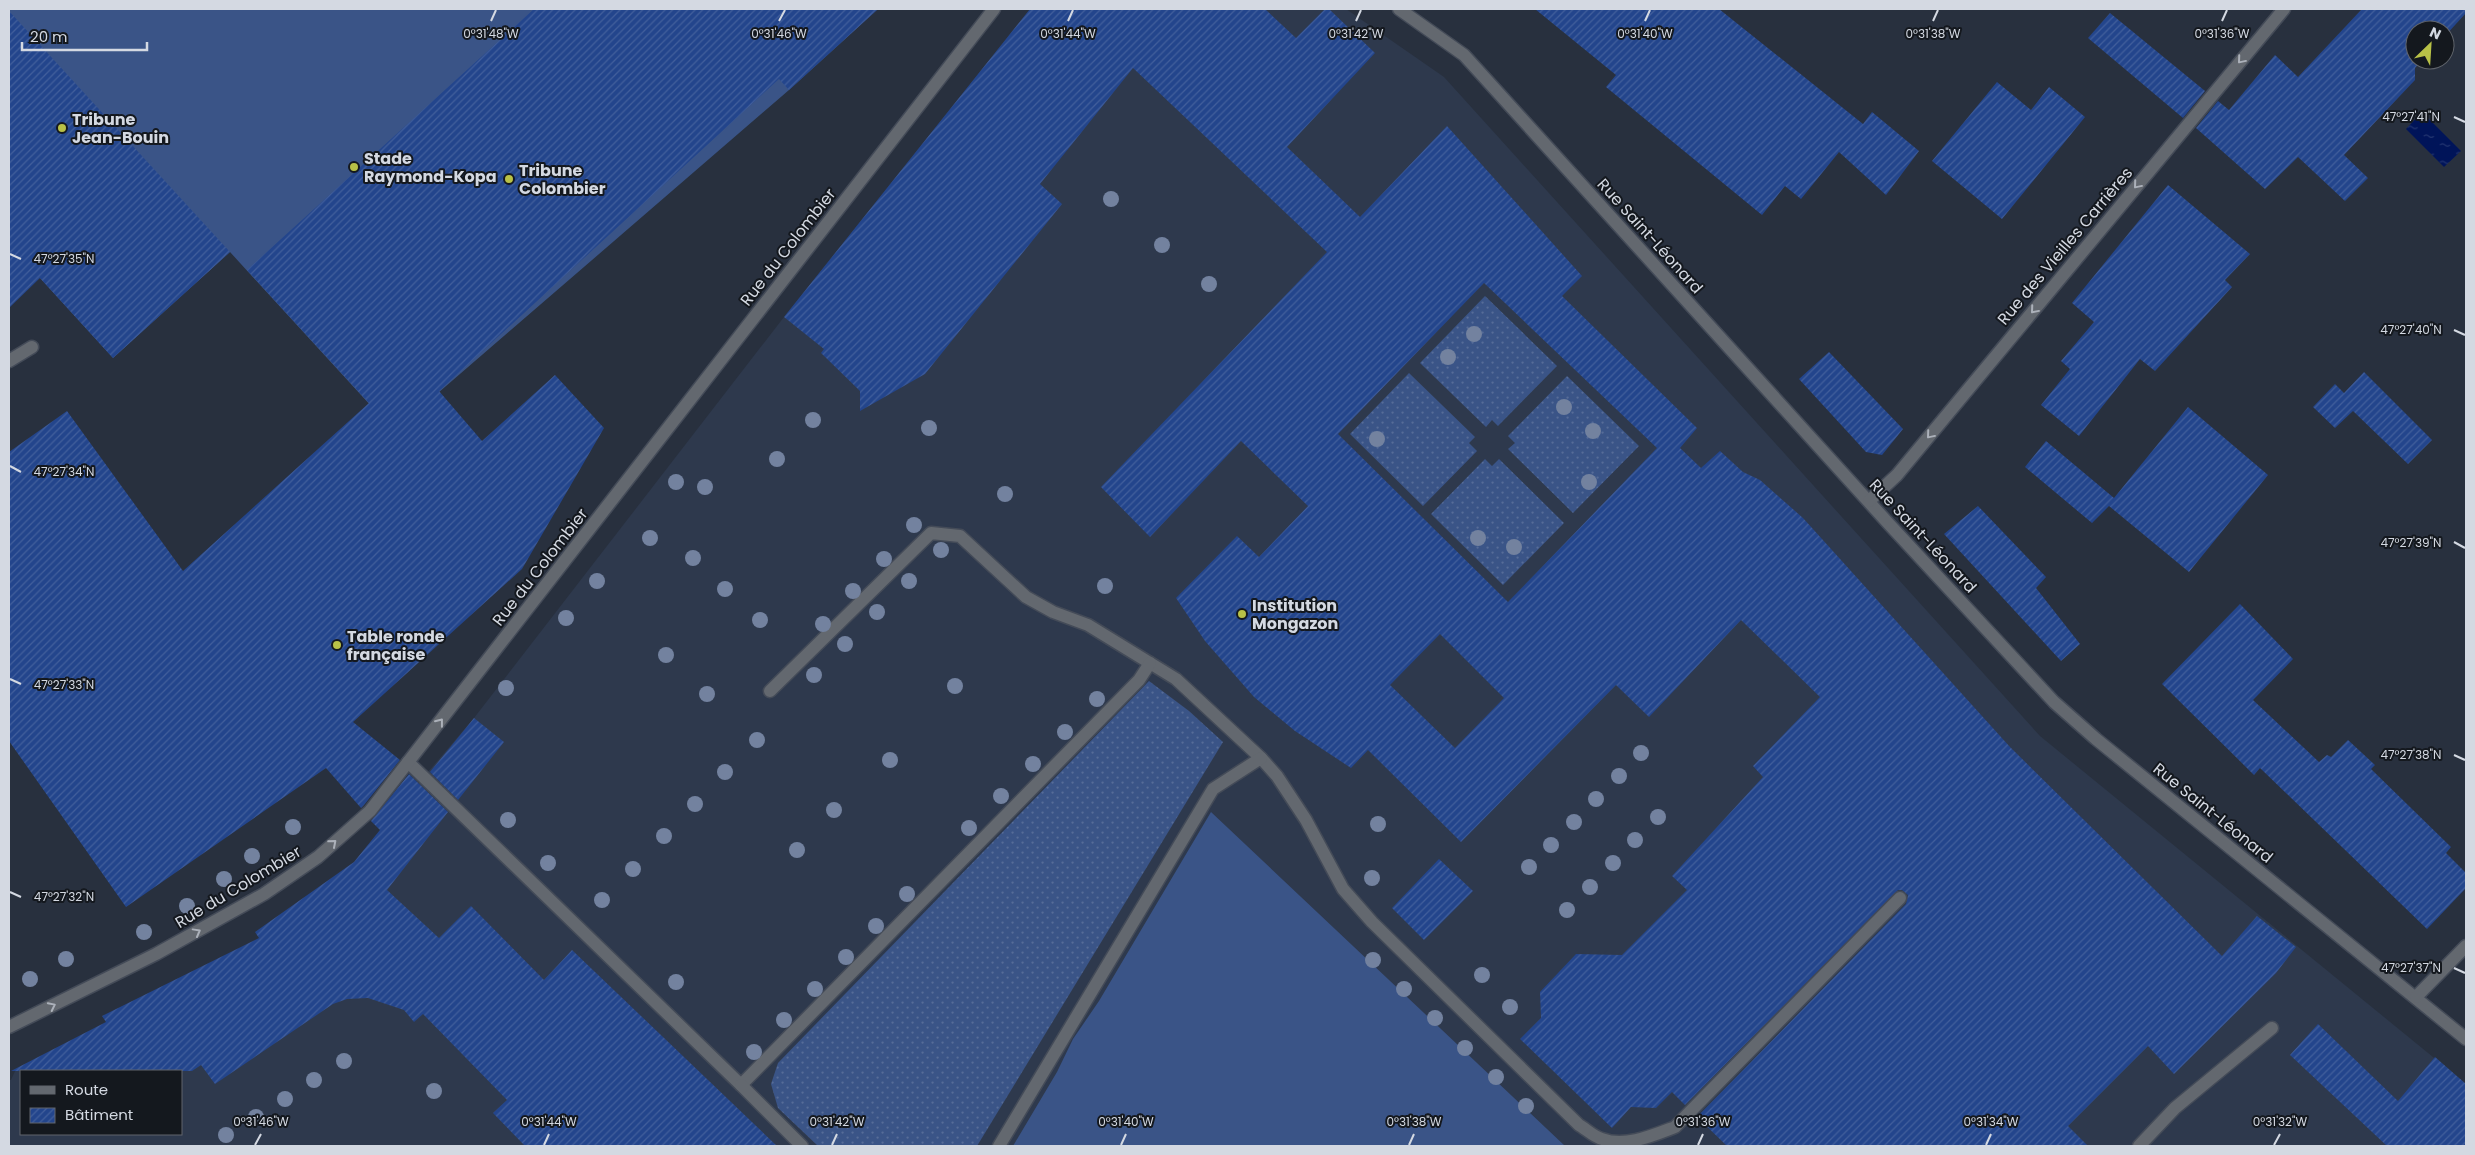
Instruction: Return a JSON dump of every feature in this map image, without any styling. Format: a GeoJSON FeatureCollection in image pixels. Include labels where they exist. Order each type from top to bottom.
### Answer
{"type":"FeatureCollection","features":[{"type":"Feature","properties":{"kind":"street","name":"Rue du Colombier"},"geometry":{"type":"LineString","coordinates":[[9,1028],[156,954],[264,894],[318,857],[370,811],[994,9]]}},
{"type":"Feature","properties":{"kind":"street","name":"Rue Saint-Léonard"},"geometry":{"type":"LineString","coordinates":[[1399,9],[1464,55],[1869,501],[2074,720],[2466,1039]]}},
{"type":"Feature","properties":{"kind":"street","name":"Rue des Vieilles Carrières"},"geometry":{"type":"LineString","coordinates":[[1869,501],[1897,475],[2284,9]]}},
{"type":"Feature","properties":{"kind":"street"},"geometry":{"type":"LineString","coordinates":[[9,352],[32,347],[9,361]]}},
{"type":"Feature","properties":{"kind":"street"},"geometry":{"type":"LineString","coordinates":[[770,691],[931,533],[960,536],[1026,597],[1053,612],[1088,624],[1176,679],[1261,758],[1277,776],[1306,820],[1343,889],[1372,922],[1579,1125],[1603,1140],[1625,1142],[1650,1137],[1675,1127],[1900,898]]}},
{"type":"Feature","properties":{"kind":"street"},"geometry":{"type":"LineString","coordinates":[[741,1086],[1139,680],[1150,663]]}},
{"type":"Feature","properties":{"kind":"street"},"geometry":{"type":"LineString","coordinates":[[999,1146],[1070,1037],[1213,789],[1261,758]]}},
{"type":"Feature","properties":{"kind":"street"},"geometry":{"type":"LineString","coordinates":[[408,762],[802,1146]]}},
{"type":"Feature","properties":{"kind":"street"},"geometry":{"type":"LineString","coordinates":[[2416,997],[2466,946]]}},
{"type":"Feature","properties":{"kind":"street"},"geometry":{"type":"LineString","coordinates":[[2139,1146],[2175,1108],[2272,1028]]}},
{"type":"Feature","properties":{"kind":"shaded area","name":"Stade Raymond-Kopa"},"geometry":{"type":"Polygon","coordinates":[[[9,9],[878,9],[789,90],[394,431],[230,252],[113,358],[9,244],[9,9]]]}},
{"type":"Feature","properties":{"kind":"shaded area","name":"Institution Mongazon"},"geometry":{"type":"Polygon","coordinates":[[[1030,9],[1346,9],[1444,77],[2040,736],[2466,1084],[2466,1146],[9,1146],[9,1080],[11,1080],[16,1069],[387,890],[356,860],[474,718],[784,317],[1030,9]]]}},
{"type":"Feature","properties":{"kind":"shaded area"},"geometry":{"type":"Polygon","coordinates":[[[1485,296],[1557,366],[1498,426],[1492,420],[1486,427],[1420,363],[1485,296]]]}},
{"type":"Feature","properties":{"kind":"shaded area"},"geometry":{"type":"Polygon","coordinates":[[[1409,373],[1475,437],[1469,443],[1477,451],[1423,506],[1350,434],[1409,373]]]}},
{"type":"Feature","properties":{"kind":"shaded area"},"geometry":{"type":"Polygon","coordinates":[[[1567,376],[1639,446],[1573,513],[1508,449],[1515,443],[1508,436],[1567,376]]]}},
{"type":"Feature","properties":{"kind":"shaded area"},"geometry":{"type":"Polygon","coordinates":[[[1485,459],[1492,466],[1499,459],[1564,523],[1503,585],[1431,514],[1485,459]]]}},
{"type":"Feature","properties":{"kind":"shaded area"},"geometry":{"type":"Polygon","coordinates":[[[1149,681],[1189,711],[1223,742],[977,1146],[818,1146],[778,1108],[771,1084],[778,1063],[1149,681]]]}},
{"type":"Feature","properties":{"kind":"shaded area"},"geometry":{"type":"Polygon","coordinates":[[[1211,812],[1565,1146],[1013,1146],[1057,1072],[1073,1039],[1099,1001],[1211,812]]]}},
{"type":"Feature","properties":{"kind":"water"},"geometry":{"type":"Polygon","coordinates":[[[2422,112],[2461,151],[2444,167],[2406,129],[2422,112]]]}},
{"type":"Feature","properties":{"kind":"building"},"geometry":{"type":"Polygon","coordinates":[[[534,9],[878,9],[789,90],[779,79],[439,391],[482,441],[555,375],[604,428],[522,569],[353,722],[400,760],[364,805],[361,808],[326,768],[126,907],[9,741],[9,452],[67,411],[183,571],[369,403],[247,270],[534,9]]]}},
{"type":"Feature","properties":{"kind":"building"},"geometry":{"type":"Polygon","coordinates":[[[1030,9],[1265,9],[1296,38],[1325,9],[1329,9],[1375,53],[1287,147],[1360,217],[1447,126],[1582,276],[1562,296],[1697,428],[1680,448],[1701,468],[1720,451],[1743,472],[1760,480],[1803,518],[2010,747],[2222,956],[2257,916],[2296,947],[2276,973],[2174,1074],[2148,1046],[2068,1126],[2088,1146],[1727,1146],[1697,1117],[1906,904],[1908,895],[1902,890],[1898,890],[1685,1105],[1672,1092],[1656,1108],[1631,1107],[1612,1128],[1520,1039],[1541,1018],[1540,992],[1576,954],[1622,955],[1687,890],[1672,876],[1763,777],[1753,766],[1820,697],[1741,620],[1649,717],[1616,685],[1461,842],[1368,750],[1351,768],[1295,731],[1254,697],[1205,641],[1176,598],[1237,536],[1259,557],[1308,506],[1241,441],[1150,537],[1101,487],[1327,252],[1133,68],[1040,184],[1062,204],[925,374],[860,411],[860,391],[821,353],[824,349],[784,317],[1030,9]],[[1484,283],[1338,434],[1508,602],[1657,448],[1484,283]],[[1440,634],[1390,685],[1455,748],[1504,698],[1440,634]]]}},
{"type":"Feature","properties":{"kind":"building"},"geometry":{"type":"Polygon","coordinates":[[[1535,9],[1719,9],[1863,124],[1872,112],[1919,151],[1886,195],[1839,152],[1801,199],[1785,186],[1762,215],[1606,87],[1616,75],[1535,9]]]}},
{"type":"Feature","properties":{"kind":"building"},"geometry":{"type":"Polygon","coordinates":[[[2362,9],[2466,9],[2466,13],[2455,25],[2455,20],[2405,20],[2405,70],[2415,70],[2415,80],[2344,155],[2368,178],[2345,201],[2298,157],[2265,189],[2196,128],[2218,101],[2229,110],[2275,55],[2298,77],[2362,9]]]}},
{"type":"Feature","properties":{"kind":"building","name":"Tribune Jean-Bouin"},"geometry":{"type":"Polygon","coordinates":[[[9,11],[230,252],[113,358],[40,278],[9,308],[9,11]]]}},
{"type":"Feature","properties":{"kind":"building"},"geometry":{"type":"Polygon","coordinates":[[[2110,13],[2205,91],[2183,118],[2088,38],[2110,13]]]}},
{"type":"Feature","properties":{"kind":"building"},"geometry":{"type":"Polygon","coordinates":[[[1997,82],[2031,110],[2049,87],[2085,117],[2002,219],[1932,161],[1997,82]]]}},
{"type":"Feature","properties":{"kind":"building"},"geometry":{"type":"Polygon","coordinates":[[[2168,185],[2250,254],[2225,280],[2232,287],[2155,371],[2140,359],[2079,436],[2041,405],[2070,369],[2061,361],[2094,322],[2072,303],[2168,185]]]}},
{"type":"Feature","properties":{"kind":"building"},"geometry":{"type":"Polygon","coordinates":[[[1829,352],[1903,429],[1882,455],[1866,452],[1799,379],[1829,352]]]}},
{"type":"Feature","properties":{"kind":"building"},"geometry":{"type":"Polygon","coordinates":[[[2364,372],[2432,440],[2408,464],[2353,411],[2335,428],[2313,407],[2335,384],[2344,393],[2364,372]]]}},
{"type":"Feature","properties":{"kind":"building"},"geometry":{"type":"Polygon","coordinates":[[[2188,407],[2268,475],[2189,572],[2109,506],[2092,523],[2025,467],[2046,441],[2114,498],[2188,407]]]}},
{"type":"Feature","properties":{"kind":"building"},"geometry":{"type":"Polygon","coordinates":[[[1978,506],[2046,577],[2036,588],[2080,644],[2061,661],[1944,534],[1978,506]]]}},
{"type":"Feature","properties":{"kind":"building"},"geometry":{"type":"Polygon","coordinates":[[[2240,604],[2293,659],[2253,700],[2319,762],[2327,755],[2331,757],[2348,740],[2375,765],[2371,769],[2451,847],[2446,853],[2466,873],[2466,888],[2427,929],[2260,768],[2254,775],[2162,684],[2240,604]]]}},
{"type":"Feature","properties":{"kind":"building"},"geometry":{"type":"Polygon","coordinates":[[[474,718],[504,742],[458,800],[430,772],[474,718]]]}},
{"type":"Feature","properties":{"kind":"building"},"geometry":{"type":"Polygon","coordinates":[[[409,774],[448,812],[387,890],[439,938],[471,906],[544,980],[572,950],[777,1146],[525,1146],[493,1113],[507,1100],[423,1014],[414,1022],[404,1010],[368,998],[347,999],[333,1004],[215,1084],[201,1065],[192,1071],[11,1071],[106,1022],[102,1016],[259,938],[255,932],[354,862],[380,830],[371,821],[409,774]]]}},
{"type":"Feature","properties":{"kind":"building"},"geometry":{"type":"Polygon","coordinates":[[[1439,859],[1473,891],[1424,940],[1392,908],[1439,859]]]}},
{"type":"Feature","properties":{"kind":"building"},"geometry":{"type":"Polygon","coordinates":[[[2318,1024],[2398,1101],[2435,1057],[2466,1084],[2466,1146],[2387,1146],[2290,1055],[2318,1024]]]}},
{"type":"Feature","properties":{"kind":"place","name":"Tribune Jean-Bouin"},"geometry":{"type":"Point","coordinates":[62,128]}},
{"type":"Feature","properties":{"kind":"place","name":"Stade Raymond-Kopa"},"geometry":{"type":"Point","coordinates":[354,167]}},
{"type":"Feature","properties":{"kind":"place","name":"Tribune Colombier"},"geometry":{"type":"Point","coordinates":[509,179]}},
{"type":"Feature","properties":{"kind":"place","name":"Institution Mongazon"},"geometry":{"type":"Point","coordinates":[1242,614]}},
{"type":"Feature","properties":{"kind":"place","name":"Table ronde française"},"geometry":{"type":"Point","coordinates":[337,645]}}]}
